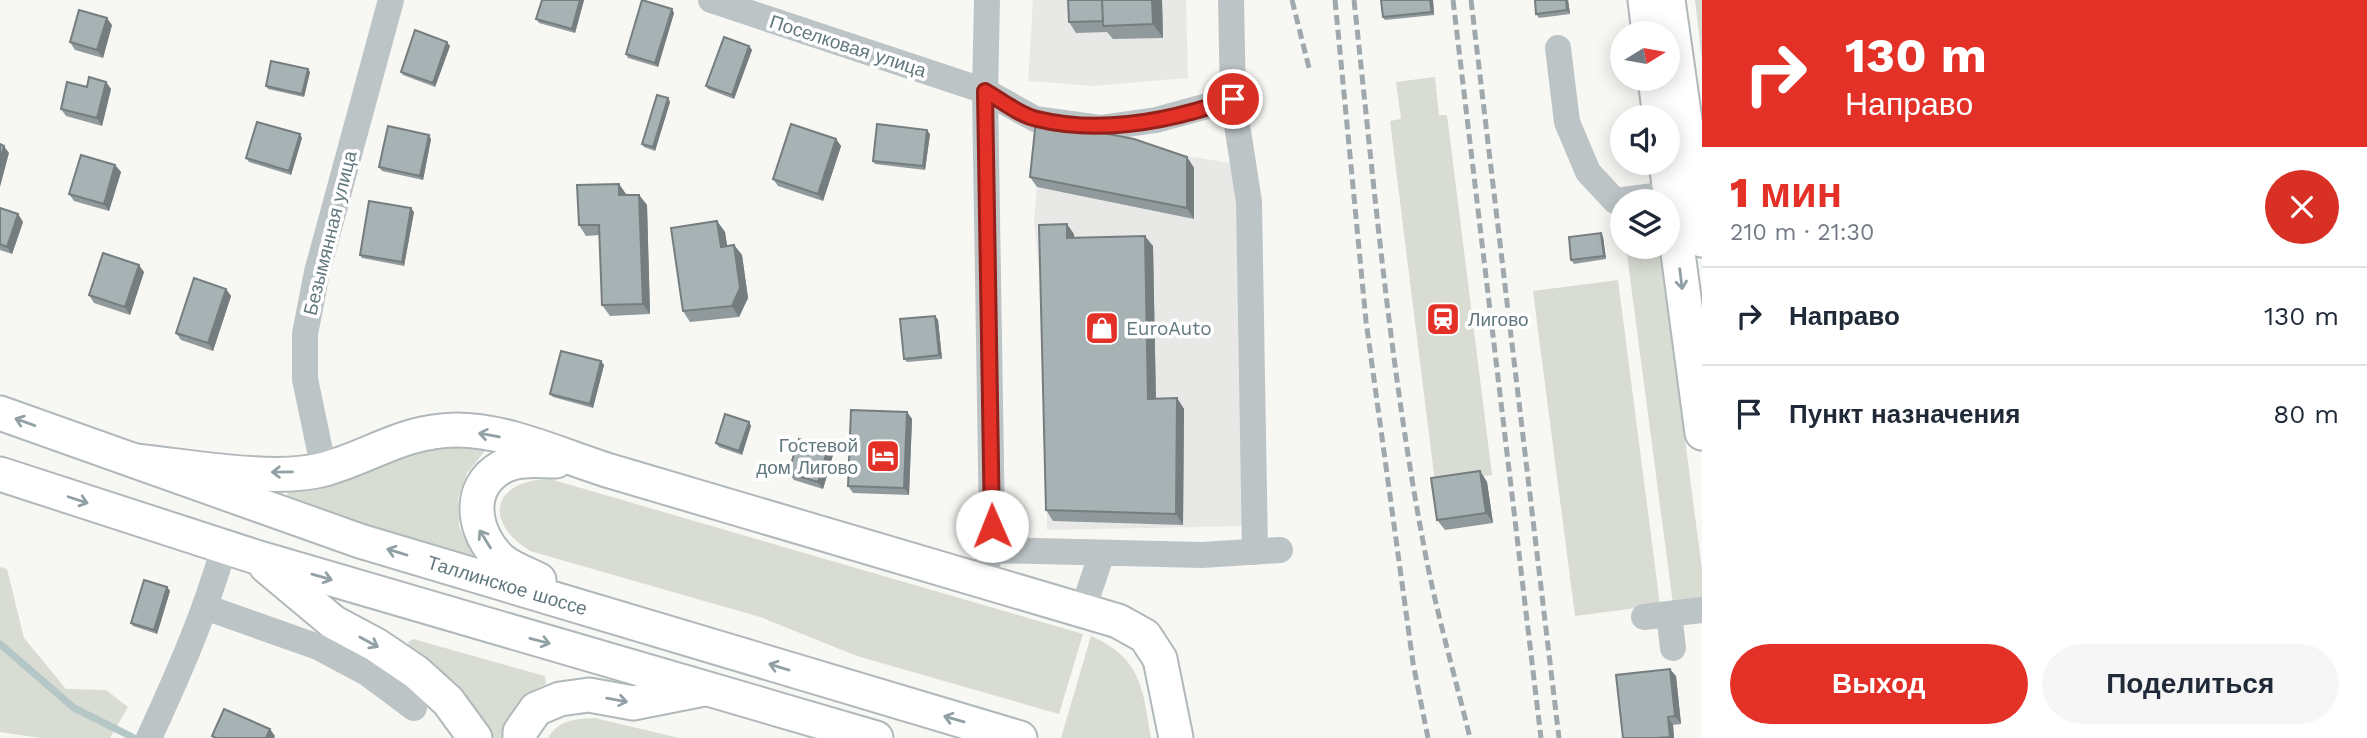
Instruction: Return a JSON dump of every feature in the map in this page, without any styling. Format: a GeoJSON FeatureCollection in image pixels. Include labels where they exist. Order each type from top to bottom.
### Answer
{"type":"FeatureCollection","features":[{"type":"Feature","properties":{"kind":"main road"},"geometry":{"type":"LineString","coordinates":[[1644,0],[1647,21]]}},
{"type":"Feature","properties":{"kind":"main road"},"geometry":{"type":"LineString","coordinates":[[1668,0],[1702,240]]}},
{"type":"Feature","properties":{"kind":"main road"},"geometry":{"type":"LineString","coordinates":[[1668,178],[1702,433]]}},
{"type":"Feature","properties":{"kind":"main road","name":"Таллинское шоссе"},"geometry":{"type":"LineString","coordinates":[[0,413],[360,541],[1020,738]]}},
{"type":"Feature","properties":{"kind":"main road"},"geometry":{"type":"LineString","coordinates":[[135,461],[246,472],[324,470],[417,433],[458,430],[528,444],[578,461],[987,565],[1083,609],[1118,621],[1145,636],[1160,659],[1176,738]]}},
{"type":"Feature","properties":{"kind":"main road"},"geometry":{"type":"LineString","coordinates":[[578,461],[523,461],[502,466],[485,481],[476,499],[477,524],[484,541],[502,561],[603,614]]}},
{"type":"Feature","properties":{"kind":"main road"},"geometry":{"type":"LineString","coordinates":[[0,474],[256,558],[876,738]]}},
{"type":"Feature","properties":{"kind":"main road"},"geometry":{"type":"LineString","coordinates":[[256,558],[333,622],[376,645],[416,672],[448,701],[475,738]]}},
{"type":"Feature","properties":{"kind":"main road"},"geometry":{"type":"LineString","coordinates":[[520,738],[520,732],[536,709],[560,699],[589,695],[633,703],[709,688]]}},
{"type":"Feature","properties":{"kind":"street","name":"Безымянная улица"},"geometry":{"type":"LineString","coordinates":[[324,470],[305,379],[306,334],[317,272],[391,0]]}},
{"type":"Feature","properties":{"kind":"street","name":"Поселковая улица"},"geometry":{"type":"LineString","coordinates":[[710,0],[985,91],[1035,119],[1100,128],[1156,121],[1233,99]]}},
{"type":"Feature","properties":{"kind":"street"},"geometry":{"type":"LineString","coordinates":[[987,0],[987,565],[1102,554],[1268,551],[1249,202],[1233,99],[1231,0]]}},
{"type":"Feature","properties":{"kind":"street"},"geometry":{"type":"LineString","coordinates":[[1558,48],[1567,122],[1588,172],[1615,201],[1668,178]]}},
{"type":"Feature","properties":{"kind":"street"},"geometry":{"type":"LineString","coordinates":[[149,738],[183,664],[205,607],[223,547]]}},
{"type":"Feature","properties":{"kind":"street"},"geometry":{"type":"LineString","coordinates":[[1083,609],[1102,554]]}},
{"type":"Feature","properties":{"kind":"street"},"geometry":{"type":"LineString","coordinates":[[205,607],[318,647],[367,673],[414,708]]}},
{"type":"Feature","properties":{"kind":"street"},"geometry":{"type":"LineString","coordinates":[[1673,648],[1656,615],[1702,610]]}},
{"type":"Feature","properties":{"kind":"shaded area"},"geometry":{"type":"Polygon","coordinates":[[[1033,0],[1186,0],[1188,78],[1095,86],[1028,81],[1033,0]]]}},
{"type":"Feature","properties":{"kind":"shaded area"},"geometry":{"type":"Polygon","coordinates":[[[1695,0],[1702,0],[1702,60],[1695,0]]]}},
{"type":"Feature","properties":{"kind":"shaded area"},"geometry":{"type":"Polygon","coordinates":[[[1435,77],[1439,115],[1447,115],[1492,475],[1435,482],[1390,121],[1401,119],[1396,82],[1435,77]]]}},
{"type":"Feature","properties":{"kind":"shaded area"},"geometry":{"type":"Polygon","coordinates":[[[1033,131],[1236,164],[1248,526],[1047,530],[1047,344],[1034,221],[1037,187],[1033,131]]]}},
{"type":"Feature","properties":{"kind":"shaded area"},"geometry":{"type":"Polygon","coordinates":[[[1628,259],[1662,259],[1702,570],[1702,600],[1673,604],[1628,259]]]}},
{"type":"Feature","properties":{"kind":"shaded area"},"geometry":{"type":"Polygon","coordinates":[[[1618,280],[1660,605],[1575,616],[1533,291],[1618,280]]]}},
{"type":"Feature","properties":{"kind":"shaded area"},"geometry":{"type":"Polygon","coordinates":[[[481,448],[485,451],[467,473],[458,498],[459,526],[473,556],[468,560],[289,499],[287,494],[291,490],[322,486],[358,476],[387,461],[422,450],[481,448]]]}},
{"type":"Feature","properties":{"kind":"shaded area"},"geometry":{"type":"Polygon","coordinates":[[[550,479],[1083,634],[1059,714],[857,656],[760,617],[530,551],[505,527],[500,515],[501,504],[506,494],[516,486],[550,479]]]}},
{"type":"Feature","properties":{"kind":"shaded area"},"geometry":{"type":"Polygon","coordinates":[[[0,567],[7,569],[24,638],[66,689],[106,690],[128,707],[110,738],[40,738],[0,732],[0,567]]]}},
{"type":"Feature","properties":{"kind":"shaded area"},"geometry":{"type":"Polygon","coordinates":[[[1091,636],[1108,645],[1130,665],[1142,690],[1151,738],[1061,738],[1091,636]]]}},
{"type":"Feature","properties":{"kind":"shaded area"},"geometry":{"type":"Polygon","coordinates":[[[413,639],[545,676],[546,684],[517,705],[508,720],[503,738],[492,738],[484,724],[410,649],[408,642],[413,639]]]}},
{"type":"Feature","properties":{"kind":"shaded area"},"geometry":{"type":"Polygon","coordinates":[[[595,718],[679,738],[548,738],[562,724],[595,718]]]}},
{"type":"Feature","properties":{"kind":"building"},"geometry":{"type":"Polygon","coordinates":[[[542,0],[580,0],[572,29],[536,19],[542,0]]]}},
{"type":"Feature","properties":{"kind":"building"},"geometry":{"type":"Polygon","coordinates":[[[642,0],[672,9],[655,63],[626,54],[642,0]]]}},
{"type":"Feature","properties":{"kind":"building"},"geometry":{"type":"Polygon","coordinates":[[[1068,0],[1102,0],[1103,21],[1069,22],[1068,0]]]}},
{"type":"Feature","properties":{"kind":"building"},"geometry":{"type":"Polygon","coordinates":[[[1102,0],[1152,0],[1153,24],[1103,26],[1102,0]]]}},
{"type":"Feature","properties":{"kind":"building"},"geometry":{"type":"Polygon","coordinates":[[[1381,0],[1430,0],[1432,12],[1383,17],[1381,0]]]}},
{"type":"Feature","properties":{"kind":"building"},"geometry":{"type":"Polygon","coordinates":[[[1535,0],[1566,0],[1567,10],[1536,14],[1535,0]]]}},
{"type":"Feature","properties":{"kind":"building"},"geometry":{"type":"Polygon","coordinates":[[[79,10],[107,18],[97,50],[70,42],[79,10]]]}},
{"type":"Feature","properties":{"kind":"building"},"geometry":{"type":"Polygon","coordinates":[[[415,30],[447,42],[433,83],[401,72],[415,30]]]}},
{"type":"Feature","properties":{"kind":"building"},"geometry":{"type":"Polygon","coordinates":[[[724,37],[749,46],[732,95],[706,86],[724,37]]]}},
{"type":"Feature","properties":{"kind":"building"},"geometry":{"type":"Polygon","coordinates":[[[271,61],[308,69],[302,94],[266,86],[271,61]]]}},
{"type":"Feature","properties":{"kind":"building"},"geometry":{"type":"Polygon","coordinates":[[[89,77],[106,82],[97,118],[61,109],[67,82],[87,87],[89,77]]]}},
{"type":"Feature","properties":{"kind":"building"},"geometry":{"type":"Polygon","coordinates":[[[657,95],[668,98],[653,147],[642,144],[657,95]]]}},
{"type":"Feature","properties":{"kind":"building"},"geometry":{"type":"Polygon","coordinates":[[[1036,120],[1134,139],[1187,157],[1187,208],[1030,177],[1036,120]]]}},
{"type":"Feature","properties":{"kind":"building"},"geometry":{"type":"Polygon","coordinates":[[[257,122],[300,134],[289,171],[246,158],[257,122]]]}},
{"type":"Feature","properties":{"kind":"building"},"geometry":{"type":"Polygon","coordinates":[[[791,124],[836,139],[818,194],[773,179],[791,124]]]}},
{"type":"Feature","properties":{"kind":"building"},"geometry":{"type":"Polygon","coordinates":[[[877,124],[927,130],[923,166],[873,161],[877,124]]]}},
{"type":"Feature","properties":{"kind":"building"},"geometry":{"type":"Polygon","coordinates":[[[388,126],[429,135],[420,176],[379,167],[388,126]]]}},
{"type":"Feature","properties":{"kind":"building"},"geometry":{"type":"Polygon","coordinates":[[[0,144],[4,146],[0,161],[0,144]]]}},
{"type":"Feature","properties":{"kind":"building"},"geometry":{"type":"Polygon","coordinates":[[[81,155],[115,165],[104,204],[69,194],[81,155]]]}},
{"type":"Feature","properties":{"kind":"building"},"geometry":{"type":"Polygon","coordinates":[[[619,184],[619,195],[639,195],[643,304],[602,305],[599,225],[579,225],[577,185],[619,184]]]}},
{"type":"Feature","properties":{"kind":"building"},"geometry":{"type":"Polygon","coordinates":[[[369,201],[411,208],[402,262],[360,255],[369,201]]]}},
{"type":"Feature","properties":{"kind":"building"},"geometry":{"type":"Polygon","coordinates":[[[0,208],[18,214],[7,247],[0,244],[0,208]]]}},
{"type":"Feature","properties":{"kind":"building"},"geometry":{"type":"Polygon","coordinates":[[[717,221],[721,247],[734,245],[740,288],[732,306],[683,311],[671,228],[717,221]]]}},
{"type":"Feature","properties":{"kind":"building","name":"EuroAuto"},"geometry":{"type":"Polygon","coordinates":[[[1067,224],[1067,238],[1145,236],[1148,399],[1177,398],[1176,514],[1046,510],[1039,225],[1067,224]]]}},
{"type":"Feature","properties":{"kind":"building"},"geometry":{"type":"Polygon","coordinates":[[[1601,233],[1604,256],[1571,260],[1569,237],[1601,233]]]}},
{"type":"Feature","properties":{"kind":"building"},"geometry":{"type":"Polygon","coordinates":[[[103,253],[139,265],[125,307],[89,295],[103,253]]]}},
{"type":"Feature","properties":{"kind":"building"},"geometry":{"type":"Polygon","coordinates":[[[194,278],[226,289],[208,343],[176,333],[194,278]]]}},
{"type":"Feature","properties":{"kind":"building"},"geometry":{"type":"Polygon","coordinates":[[[935,316],[939,355],[904,359],[900,319],[935,316]]]}},
{"type":"Feature","properties":{"kind":"building"},"geometry":{"type":"Polygon","coordinates":[[[561,351],[601,361],[590,404],[550,394],[561,351]]]}},
{"type":"Feature","properties":{"kind":"building","name":"Гостевой дом Лигово"},"geometry":{"type":"Polygon","coordinates":[[[851,410],[907,412],[904,488],[848,486],[851,410]]]}},
{"type":"Feature","properties":{"kind":"building"},"geometry":{"type":"Polygon","coordinates":[[[725,414],[749,422],[739,451],[716,443],[725,414]]]}},
{"type":"Feature","properties":{"kind":"building"},"geometry":{"type":"Polygon","coordinates":[[[799,439],[828,448],[818,482],[788,473],[799,439]]]}},
{"type":"Feature","properties":{"kind":"building"},"geometry":{"type":"Polygon","coordinates":[[[1480,471],[1486,513],[1437,520],[1431,478],[1480,471]]]}},
{"type":"Feature","properties":{"kind":"building"},"geometry":{"type":"Polygon","coordinates":[[[144,580],[167,587],[154,630],[131,623],[144,580]]]}},
{"type":"Feature","properties":{"kind":"building"},"geometry":{"type":"Polygon","coordinates":[[[1670,669],[1675,716],[1668,717],[1670,737],[1623,738],[1616,675],[1670,669]]]}},
{"type":"Feature","properties":{"kind":"building"},"geometry":{"type":"Polygon","coordinates":[[[224,709],[270,729],[266,738],[212,736],[224,709]]]}},
{"type":"Feature","properties":{"kind":"waterway"},"geometry":{"type":"LineString","coordinates":[[0,644],[74,708],[134,738]]}},
{"type":"Feature","properties":{"kind":"railway"},"geometry":{"type":"LineString","coordinates":[[1292,0],[1310,72]]}},
{"type":"Feature","properties":{"kind":"railway"},"geometry":{"type":"LineString","coordinates":[[1335,0],[1366,321],[1413,663],[1428,738]]}},
{"type":"Feature","properties":{"kind":"railway"},"geometry":{"type":"LineString","coordinates":[[1354,0],[1402,415],[1425,552],[1470,738]]}},
{"type":"Feature","properties":{"kind":"railway"},"geometry":{"type":"LineString","coordinates":[[1453,0],[1541,738]]}},
{"type":"Feature","properties":{"kind":"railway"},"geometry":{"type":"LineString","coordinates":[[1471,0],[1559,738]]}},
{"type":"Feature","properties":{"kind":"place","name":"Лигово"},"geometry":{"type":"Point","coordinates":[1443,319]}},
{"type":"Feature","properties":{"kind":"place","name":"EuroAuto"},"geometry":{"type":"Point","coordinates":[1102,328]}},
{"type":"Feature","properties":{"kind":"place","name":"Гостевой дом Лигово"},"geometry":{"type":"Point","coordinates":[883,456]}},
{"type":"Feature","properties":{"kind":"route"},"geometry":{"type":"LineString","coordinates":[[992,526],[985,91],[1035,119],[1100,128],[1156,121],[1233,99]]}}]}
